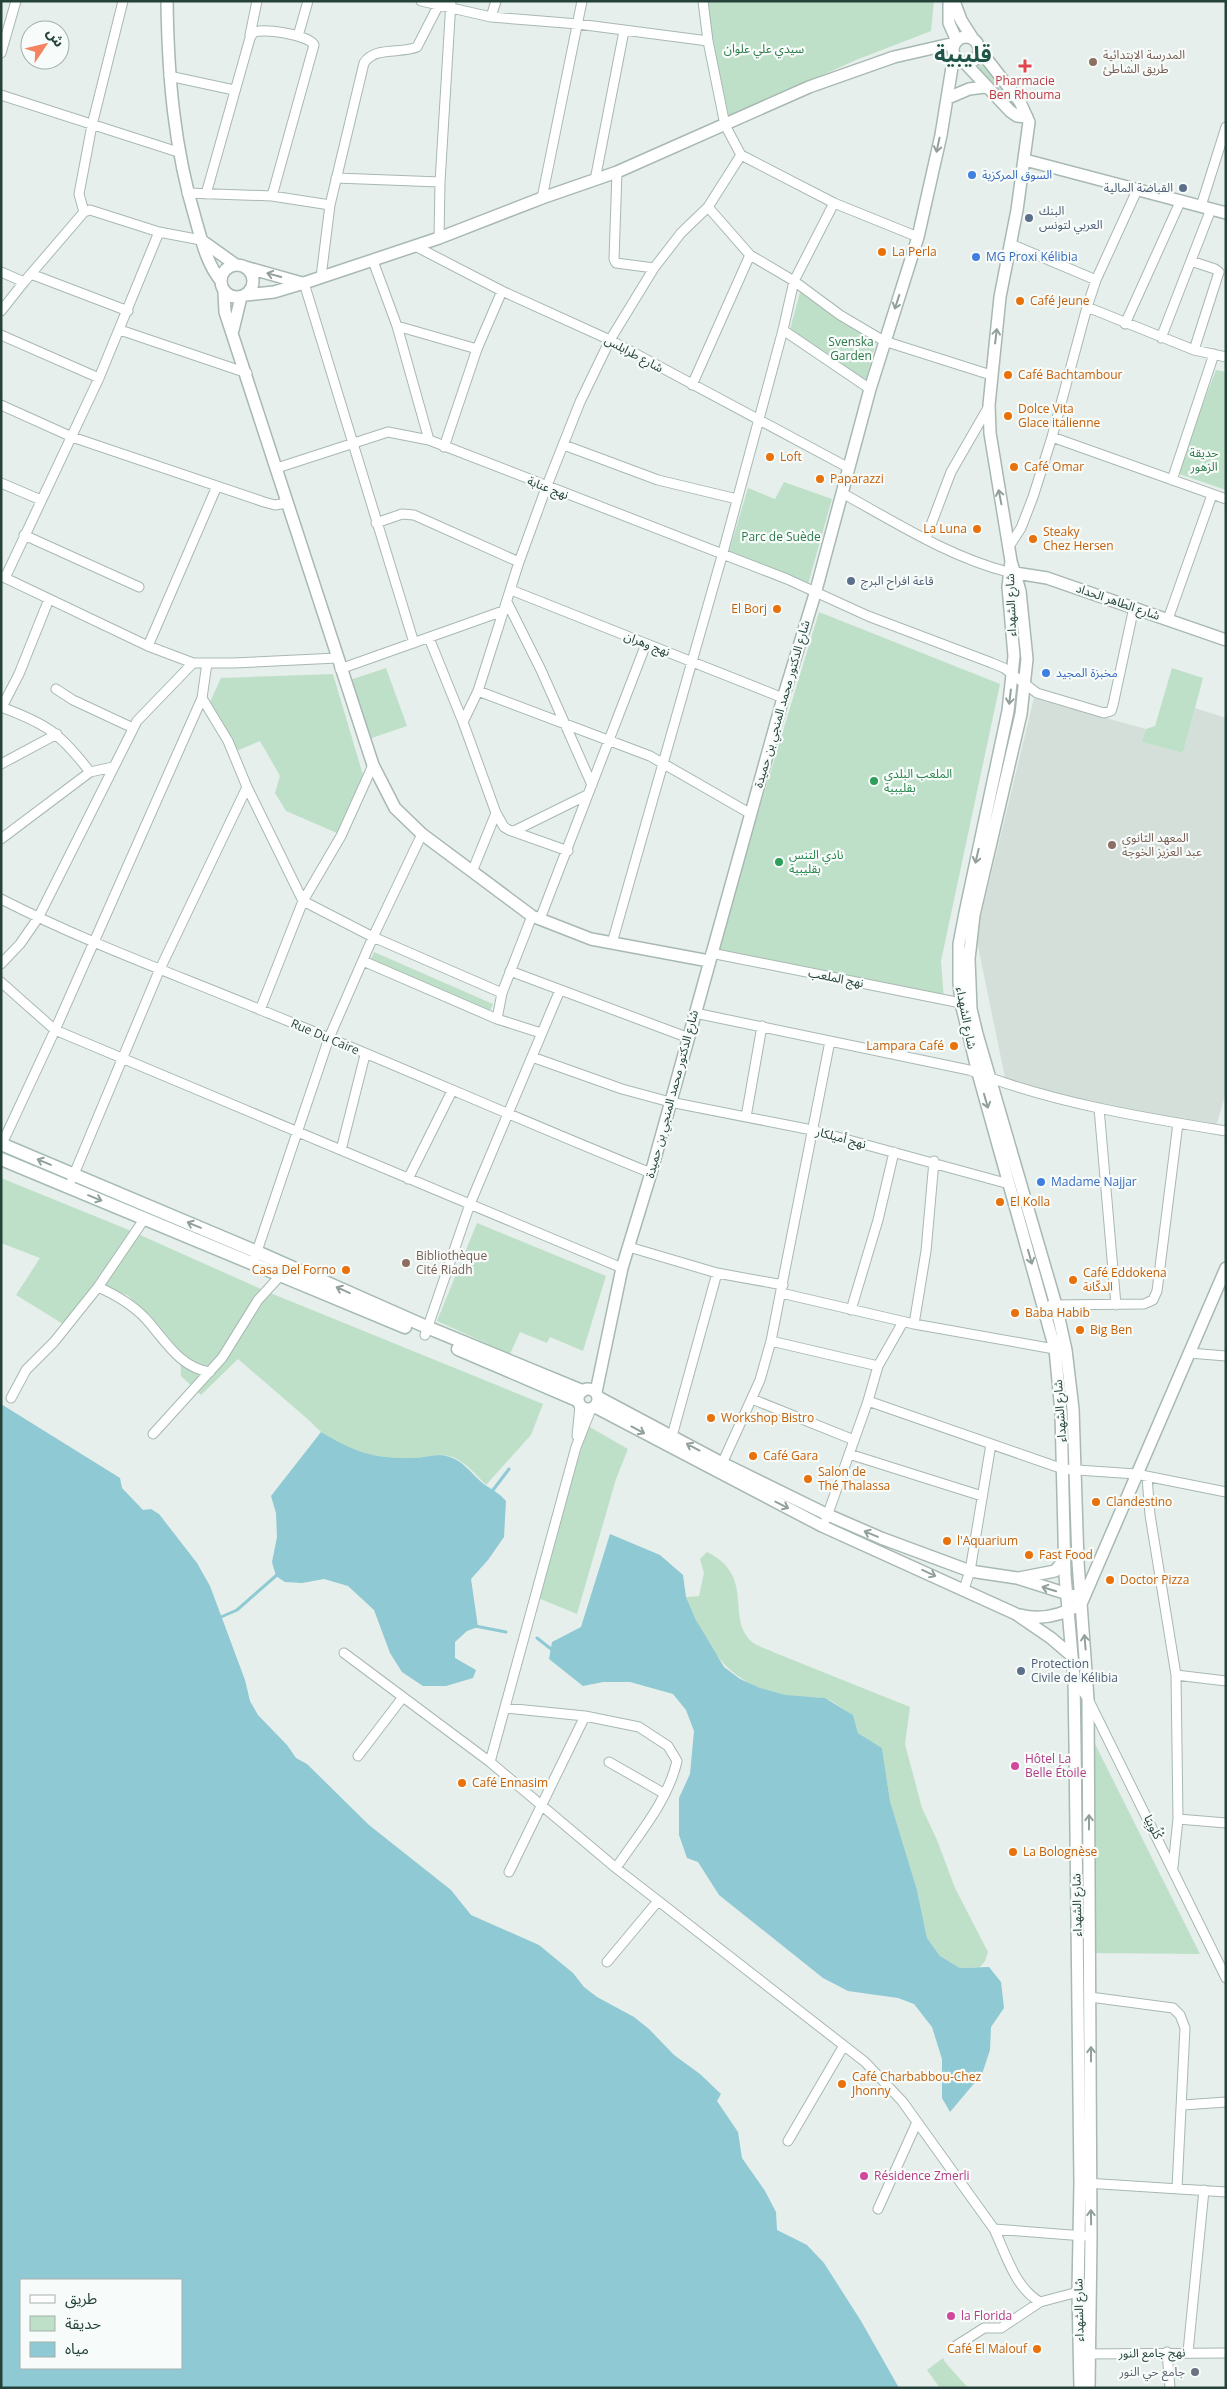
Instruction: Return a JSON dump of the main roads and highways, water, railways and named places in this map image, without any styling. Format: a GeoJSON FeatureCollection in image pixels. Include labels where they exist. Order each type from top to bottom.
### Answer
{"type":"FeatureCollection","features":[{"type":"Feature","properties":{"kind":"main road"},"geometry":{"type":"LineString","coordinates":[[2,1145],[257,1252],[427,1332]]}},
{"type":"Feature","properties":{"kind":"main road"},"geometry":{"type":"LineString","coordinates":[[1,1159],[280,1276],[500,1361],[588,1399]]}},
{"type":"Feature","properties":{"kind":"water"},"geometry":{"type":"Polygon","coordinates":[[[1,1404],[120,1478],[122,1488],[143,1510],[151,1509],[159,1514],[197,1563],[210,1586],[245,1680],[250,1701],[258,1715],[287,1745],[296,1758],[307,1764],[369,1825],[451,1890],[471,1915],[539,1945],[573,1973],[584,1987],[597,1997],[634,2017],[649,2029],[674,2055],[700,2074],[721,2094],[717,2101],[738,2132],[742,2158],[765,2191],[776,2212],[777,2230],[807,2245],[824,2263],[861,2321],[899,2388],[1,2388],[1,1404]]]}},
{"type":"Feature","properties":{"kind":"water"},"geometry":{"type":"Polygon","coordinates":[[[321,1432],[355,1450],[376,1456],[415,1458],[442,1455],[452,1458],[463,1464],[485,1485],[506,1501],[504,1537],[488,1560],[471,1579],[478,1627],[467,1631],[455,1642],[455,1658],[476,1670],[473,1678],[446,1686],[423,1686],[402,1672],[390,1653],[374,1610],[348,1586],[324,1579],[302,1583],[285,1582],[276,1576],[272,1562],[277,1537],[276,1513],[271,1496],[321,1432]]]}},
{"type":"Feature","properties":{"kind":"water"},"geometry":{"type":"Polygon","coordinates":[[[610,1534],[660,1555],[683,1575],[686,1597],[696,1620],[724,1667],[740,1679],[760,1688],[785,1695],[825,1698],[853,1715],[858,1733],[882,1748],[890,1801],[917,1890],[927,1938],[940,1956],[960,1968],[989,1967],[1001,1982],[1004,2008],[991,2027],[990,2050],[982,2074],[950,2112],[942,2098],[942,2059],[932,2027],[914,2004],[898,1998],[848,1991],[823,1978],[719,1895],[698,1862],[687,1858],[679,1835],[679,1798],[690,1774],[694,1731],[686,1710],[673,1694],[630,1682],[603,1682],[583,1686],[549,1659],[552,1642],[581,1627],[610,1534]]]}},
{"type":"Feature","properties":{"kind":"waterway"},"geometry":{"type":"LineString","coordinates":[[493,1490],[509,1469]]}},
{"type":"Feature","properties":{"kind":"waterway"},"geometry":{"type":"LineString","coordinates":[[221,1617],[237,1610],[278,1574]]}},
{"type":"Feature","properties":{"kind":"waterway"},"geometry":{"type":"LineString","coordinates":[[475,1626],[506,1632]]}},
{"type":"Feature","properties":{"kind":"waterway"},"geometry":{"type":"LineString","coordinates":[[537,1638],[551,1649]]}},
{"type":"Feature","properties":{"kind":"place","name":"المدرسة الابتدائية طريق الشاطئ"},"geometry":{"type":"Point","coordinates":[1093,62]}},
{"type":"Feature","properties":{"kind":"place","name":"Pharmacie Ben Rhouma"},"geometry":{"type":"Point","coordinates":[1025,66]}},
{"type":"Feature","properties":{"kind":"place","name":"السوق المركزية"},"geometry":{"type":"Point","coordinates":[972,175]}},
{"type":"Feature","properties":{"kind":"place","name":"القباضة المالية"},"geometry":{"type":"Point","coordinates":[1183,188]}},
{"type":"Feature","properties":{"kind":"place","name":"البنك العربي لتونس"},"geometry":{"type":"Point","coordinates":[1029,218]}},
{"type":"Feature","properties":{"kind":"place","name":"La Perla"},"geometry":{"type":"Point","coordinates":[882,252]}},
{"type":"Feature","properties":{"kind":"place","name":"MG Proxi Kélibia"},"geometry":{"type":"Point","coordinates":[976,257]}},
{"type":"Feature","properties":{"kind":"place","name":"Café Jeune"},"geometry":{"type":"Point","coordinates":[1020,301]}},
{"type":"Feature","properties":{"kind":"place","name":"Café Bachtambour"},"geometry":{"type":"Point","coordinates":[1008,375]}},
{"type":"Feature","properties":{"kind":"place","name":"Dolce Vita Glace italienne"},"geometry":{"type":"Point","coordinates":[1008,416]}},
{"type":"Feature","properties":{"kind":"place","name":"Loft"},"geometry":{"type":"Point","coordinates":[770,457]}},
{"type":"Feature","properties":{"kind":"place","name":"Café Omar"},"geometry":{"type":"Point","coordinates":[1014,467]}},
{"type":"Feature","properties":{"kind":"place","name":"Paparazzi"},"geometry":{"type":"Point","coordinates":[820,479]}},
{"type":"Feature","properties":{"kind":"place","name":"La Luna"},"geometry":{"type":"Point","coordinates":[977,529]}},
{"type":"Feature","properties":{"kind":"place","name":"Steaky Chez Hersen"},"geometry":{"type":"Point","coordinates":[1033,539]}},
{"type":"Feature","properties":{"kind":"place","name":"قاعة افراح البرج"},"geometry":{"type":"Point","coordinates":[851,581]}},
{"type":"Feature","properties":{"kind":"place","name":"El Borj"},"geometry":{"type":"Point","coordinates":[777,609]}},
{"type":"Feature","properties":{"kind":"place","name":"مخبزة المجيد"},"geometry":{"type":"Point","coordinates":[1046,673]}},
{"type":"Feature","properties":{"kind":"place","name":"الملعب البلدي بقليبية"},"geometry":{"type":"Point","coordinates":[874,781]}},
{"type":"Feature","properties":{"kind":"place","name":"المعهد الثانوي عبد العزيز الخوجة"},"geometry":{"type":"Point","coordinates":[1112,845]}},
{"type":"Feature","properties":{"kind":"place","name":"نادي التنس بقليبية"},"geometry":{"type":"Point","coordinates":[779,862]}},
{"type":"Feature","properties":{"kind":"place","name":"Lampara Café"},"geometry":{"type":"Point","coordinates":[954,1046]}},
{"type":"Feature","properties":{"kind":"place","name":"Madame Najjar"},"geometry":{"type":"Point","coordinates":[1041,1182]}},
{"type":"Feature","properties":{"kind":"place","name":"El Kolla"},"geometry":{"type":"Point","coordinates":[1000,1202]}},
{"type":"Feature","properties":{"kind":"place","name":"Bibliothèque Cité Riadh"},"geometry":{"type":"Point","coordinates":[406,1263]}},
{"type":"Feature","properties":{"kind":"place","name":"Casa Del Forno"},"geometry":{"type":"Point","coordinates":[346,1270]}},
{"type":"Feature","properties":{"kind":"place","name":"Café Eddokena الدكّانة"},"geometry":{"type":"Point","coordinates":[1073,1280]}},
{"type":"Feature","properties":{"kind":"place","name":"Baba Habib"},"geometry":{"type":"Point","coordinates":[1015,1313]}},
{"type":"Feature","properties":{"kind":"place","name":"Big Ben"},"geometry":{"type":"Point","coordinates":[1080,1330]}},
{"type":"Feature","properties":{"kind":"place","name":"Workshop Bistro"},"geometry":{"type":"Point","coordinates":[711,1418]}},
{"type":"Feature","properties":{"kind":"place","name":"Café Gara"},"geometry":{"type":"Point","coordinates":[753,1456]}},
{"type":"Feature","properties":{"kind":"place","name":"Salon de Thé Thalassa"},"geometry":{"type":"Point","coordinates":[808,1479]}},
{"type":"Feature","properties":{"kind":"place","name":"Clandestino"},"geometry":{"type":"Point","coordinates":[1096,1502]}},
{"type":"Feature","properties":{"kind":"place","name":"l'Aquarium"},"geometry":{"type":"Point","coordinates":[947,1541]}},
{"type":"Feature","properties":{"kind":"place","name":"Fast Food"},"geometry":{"type":"Point","coordinates":[1029,1555]}},
{"type":"Feature","properties":{"kind":"place","name":"Doctor Pizza"},"geometry":{"type":"Point","coordinates":[1110,1580]}},
{"type":"Feature","properties":{"kind":"place","name":"Protection Civile de Kélibia"},"geometry":{"type":"Point","coordinates":[1021,1671]}},
{"type":"Feature","properties":{"kind":"place","name":"Hôtel La Belle Étoile"},"geometry":{"type":"Point","coordinates":[1015,1766]}},
{"type":"Feature","properties":{"kind":"place","name":"Café Ennasim"},"geometry":{"type":"Point","coordinates":[462,1783]}},
{"type":"Feature","properties":{"kind":"place","name":"La Bolognèse"},"geometry":{"type":"Point","coordinates":[1013,1852]}},
{"type":"Feature","properties":{"kind":"place","name":"Café Charbabbou-Chez Jhonny"},"geometry":{"type":"Point","coordinates":[842,2084]}},
{"type":"Feature","properties":{"kind":"place","name":"Résidence Zmerli"},"geometry":{"type":"Point","coordinates":[864,2176]}},
{"type":"Feature","properties":{"kind":"place","name":"la Florida"},"geometry":{"type":"Point","coordinates":[951,2316]}},
{"type":"Feature","properties":{"kind":"place","name":"Café El Malouf"},"geometry":{"type":"Point","coordinates":[1037,2349]}},
{"type":"Feature","properties":{"kind":"place","name":"جامع حي النور"},"geometry":{"type":"Point","coordinates":[1195,2372]}},
{"type":"Feature","properties":{"kind":"district","name":"قليبية"},"geometry":{"type":"Point","coordinates":[963,54]}},
{"type":"Feature","properties":{"kind":"park label","name":"سيدي علي علوان"},"geometry":{"type":"Point","coordinates":[764,49]}},
{"type":"Feature","properties":{"kind":"park label","name":"Svenska Garden"},"geometry":{"type":"Point","coordinates":[851,349]}},
{"type":"Feature","properties":{"kind":"park label","name":"حديقة الزهور"},"geometry":{"type":"Point","coordinates":[1204,460]}},
{"type":"Feature","properties":{"kind":"park label","name":"Parc de Suède"},"geometry":{"type":"Point","coordinates":[781,537]}}]}
